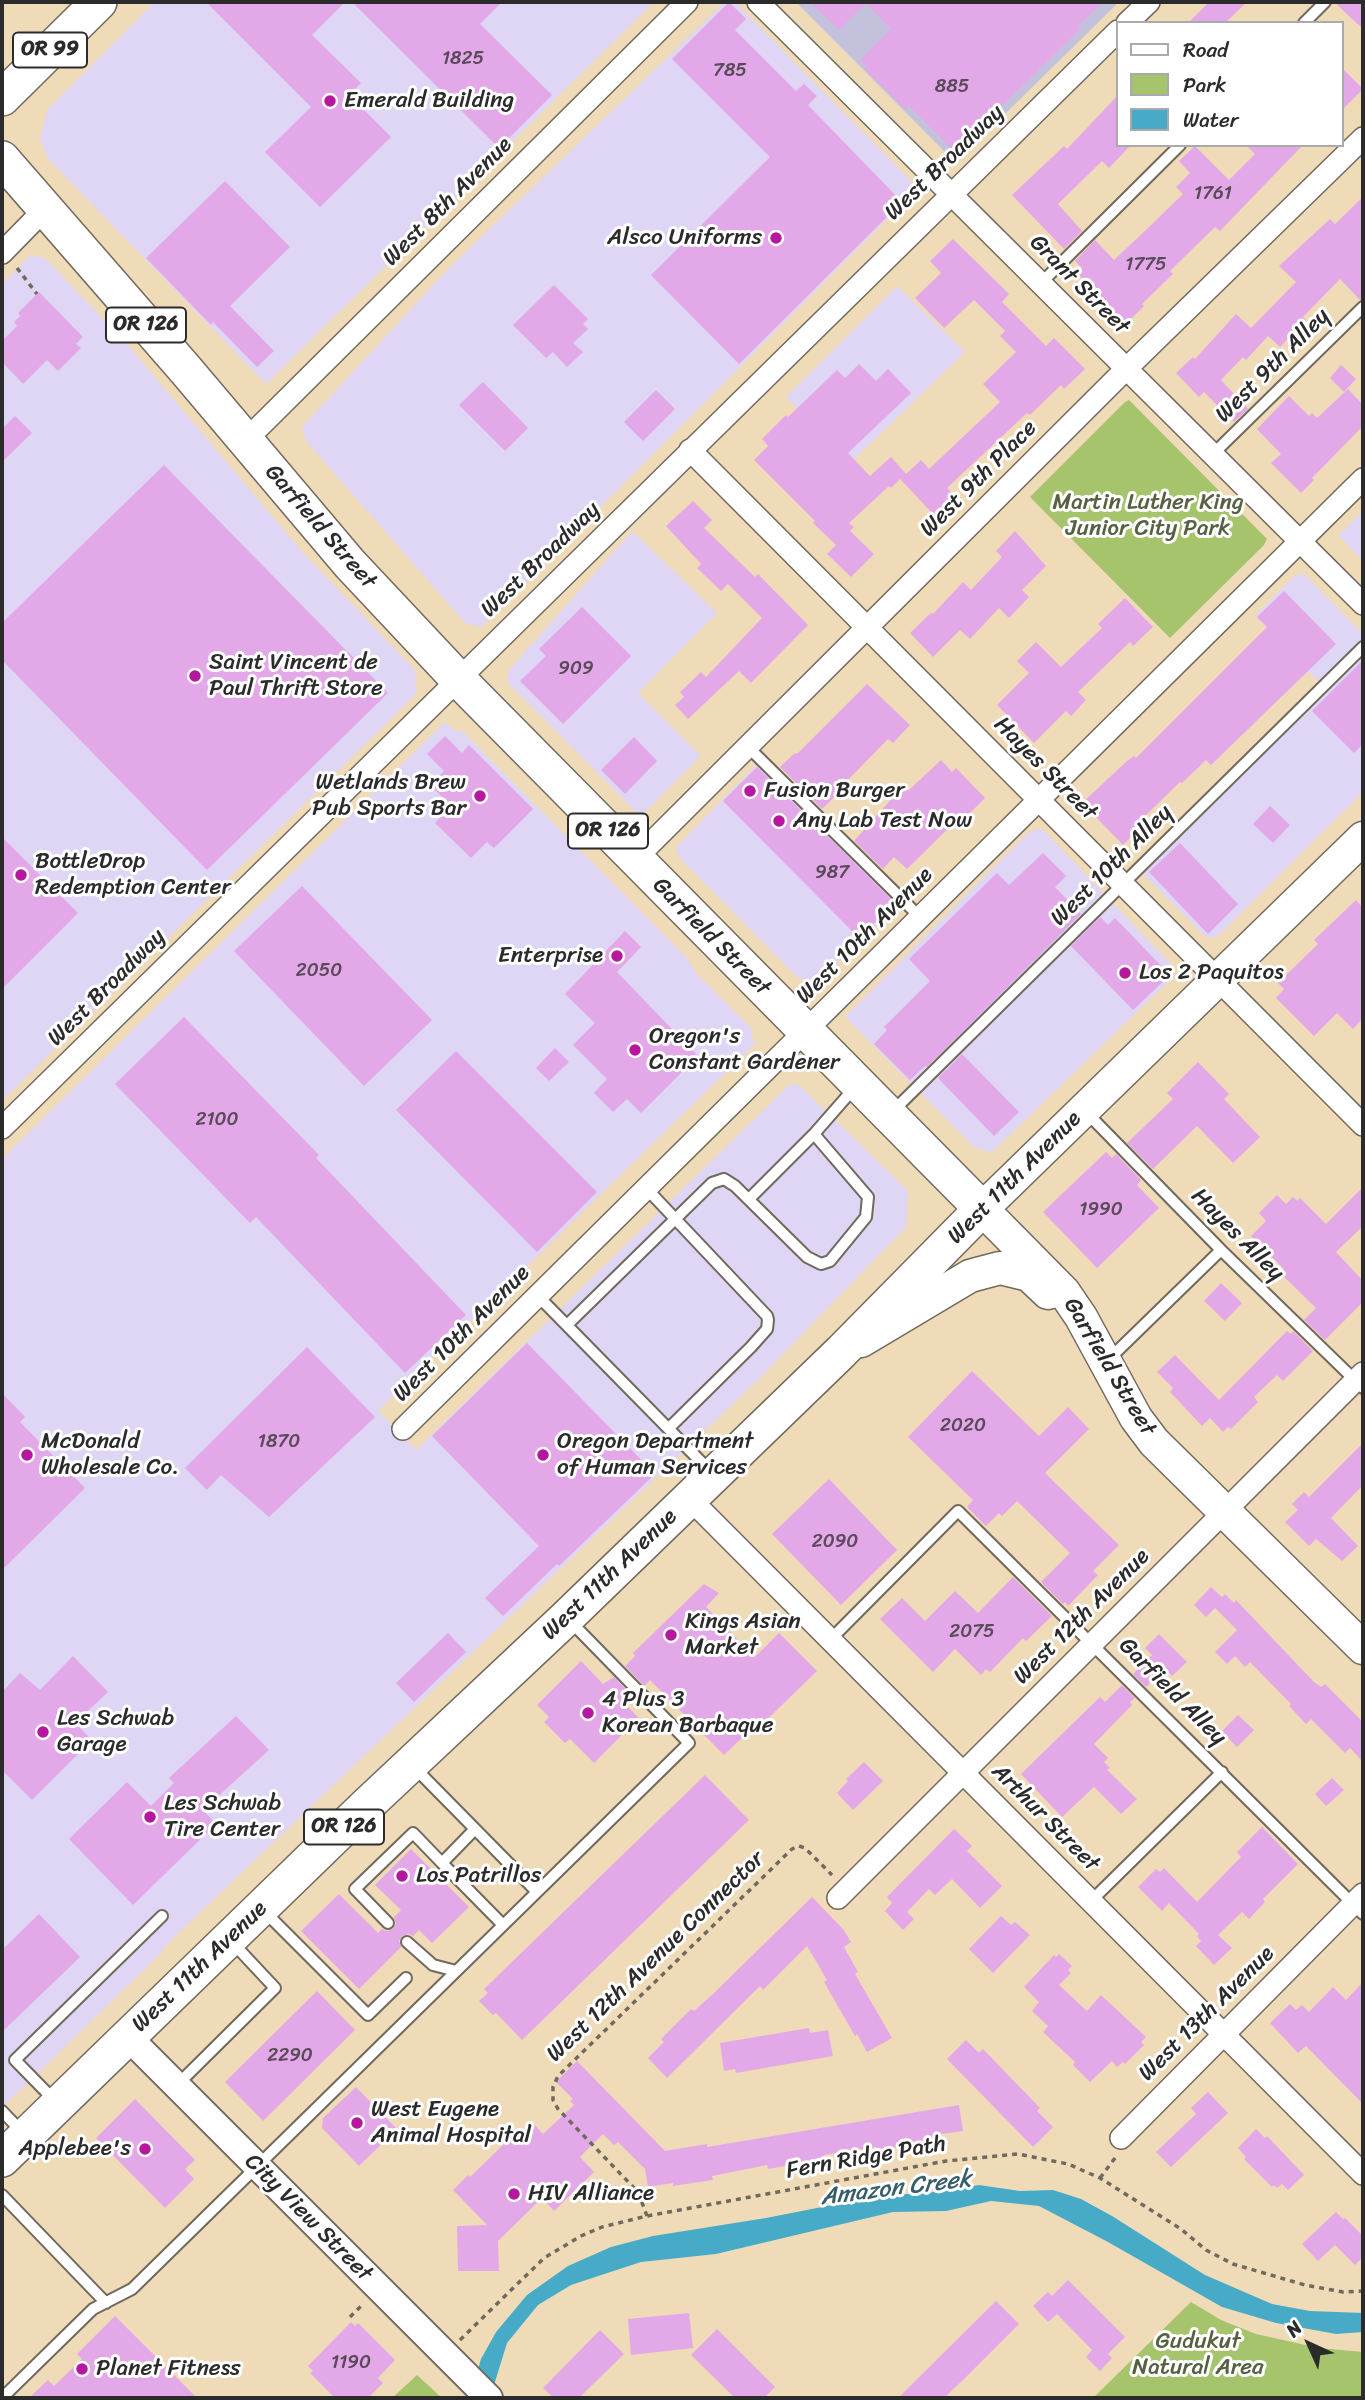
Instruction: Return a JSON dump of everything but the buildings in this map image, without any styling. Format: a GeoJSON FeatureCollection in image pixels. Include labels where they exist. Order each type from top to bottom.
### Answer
{"type":"FeatureCollection","features":[{"type":"Feature","properties":{"kind":"main road","name":"OR 99"},"geometry":{"type":"LineString","coordinates":[[2,97],[99,2]]}},
{"type":"Feature","properties":{"kind":"main road","name":"Garfield Street"},"geometry":{"type":"LineString","coordinates":[[2,159],[350,564],[458,679],[1064,1292],[1136,1418],[1154,1442],[1361,1640]]}},
{"type":"Feature","properties":{"kind":"main road","name":"West 11th Avenue"},"geometry":{"type":"LineString","coordinates":[[14,2147],[841,1352],[1217,978],[1356,849]]}},
{"type":"Feature","properties":{"kind":"main road"},"geometry":{"type":"LineString","coordinates":[[841,1352],[970,1276],[1000,1268],[1029,1275],[1088,1331]]}},
{"type":"Feature","properties":{"kind":"street","name":"West 8th Avenue"},"geometry":{"type":"LineString","coordinates":[[246,440],[687,2]]}},
{"type":"Feature","properties":{"kind":"street","name":"Grant Street"},"geometry":{"type":"LineString","coordinates":[[758,2],[1363,604]]}},
{"type":"Feature","properties":{"kind":"street"},"geometry":{"type":"LineString","coordinates":[[1129,21],[1149,2]]}},
{"type":"Feature","properties":{"kind":"street","name":"West Broadway"},"geometry":{"type":"LineString","coordinates":[[2,1128],[1116,33]]}},
{"type":"Feature","properties":{"kind":"street","name":"West 9th Place"},"geometry":{"type":"LineString","coordinates":[[635,859],[1126,369],[1363,138]]}},
{"type":"Feature","properties":{"kind":"street"},"geometry":{"type":"LineString","coordinates":[[2,253],[44,210]]}},
{"type":"Feature","properties":{"kind":"street","name":"Hayes Street"},"geometry":{"type":"LineString","coordinates":[[690,450],[1217,978],[1361,1118]]}},
{"type":"Feature","properties":{"kind":"street","name":"West 10th Avenue"},"geometry":{"type":"LineString","coordinates":[[403,1429],[1363,479]]}},
{"type":"Feature","properties":{"kind":"street","name":"West 12th Avenue"},"geometry":{"type":"LineString","coordinates":[[842,1893],[1361,1380]]}},
{"type":"Feature","properties":{"kind":"street","name":"Arthur Street"},"geometry":{"type":"LineString","coordinates":[[702,1486],[830,1640],[1363,2175]]}},
{"type":"Feature","properties":{"kind":"street","name":"West 13th Avenue"},"geometry":{"type":"LineString","coordinates":[[1121,2138],[1224,2034],[1360,1904]]}},
{"type":"Feature","properties":{"kind":"street","name":"City View Street"},"geometry":{"type":"LineString","coordinates":[[128,2037],[489,2398]]}},
{"type":"Feature","properties":{"kind":"lane"},"geometry":{"type":"LineString","coordinates":[[1306,21],[1325,2]]}},
{"type":"Feature","properties":{"kind":"lane"},"geometry":{"type":"LineString","coordinates":[[1041,284],[1178,147]]}},
{"type":"Feature","properties":{"kind":"lane","name":"West 9th Alley"},"geometry":{"type":"LineString","coordinates":[[1212,455],[1363,307]]}},
{"type":"Feature","properties":{"kind":"lane","name":"West 10th Alley"},"geometry":{"type":"LineString","coordinates":[[889,1115],[1363,647]]}},
{"type":"Feature","properties":{"kind":"lane"},"geometry":{"type":"LineString","coordinates":[[748,747],[920,918]]}},
{"type":"Feature","properties":{"kind":"lane"},"geometry":{"type":"LineString","coordinates":[[749,1199],[814,1134],[858,1084]]}},
{"type":"Feature","properties":{"kind":"lane","name":"Hayes Alley"},"geometry":{"type":"LineString","coordinates":[[1084,1110],[1221,1250],[1361,1380]]}},
{"type":"Feature","properties":{"kind":"lane"},"geometry":{"type":"LineString","coordinates":[[567,1325],[712,1183],[724,1179],[749,1199],[807,1257],[821,1264],[830,1261],[866,1217],[867,1197],[814,1134]]}},
{"type":"Feature","properties":{"kind":"lane"},"geometry":{"type":"LineString","coordinates":[[646,1188],[768,1320],[767,1329],[751,1347],[669,1428]]}},
{"type":"Feature","properties":{"kind":"lane"},"geometry":{"type":"LineString","coordinates":[[1105,1363],[1221,1250]]}},
{"type":"Feature","properties":{"kind":"lane"},"geometry":{"type":"LineString","coordinates":[[538,1296],[669,1428],[702,1486]]}},
{"type":"Feature","properties":{"kind":"lane","name":"Garfield Alley"},"geometry":{"type":"LineString","coordinates":[[830,1640],[958,1511],[1360,1904]]}},
{"type":"Feature","properties":{"kind":"lane"},"geometry":{"type":"LineString","coordinates":[[2,2398],[89,2312],[132,2289],[689,1743],[566,1617]]}},
{"type":"Feature","properties":{"kind":"lane"},"geometry":{"type":"LineString","coordinates":[[411,1764],[537,1892]]}},
{"type":"Feature","properties":{"kind":"lane"},"geometry":{"type":"LineString","coordinates":[[1091,1900],[1222,1772]]}},
{"type":"Feature","properties":{"kind":"lane"},"geometry":{"type":"LineString","coordinates":[[442,1863],[475,1829]]}},
{"type":"Feature","properties":{"kind":"lane"},"geometry":{"type":"LineString","coordinates":[[388,1923],[355,1889],[413,1833],[503,1925]]}},
{"type":"Feature","properties":{"kind":"lane"},"geometry":{"type":"LineString","coordinates":[[261,1908],[368,2015],[406,1978]]}},
{"type":"Feature","properties":{"kind":"lane"},"geometry":{"type":"LineString","coordinates":[[58,2104],[15,2060],[162,1916]]}},
{"type":"Feature","properties":{"kind":"lane"},"geometry":{"type":"LineString","coordinates":[[176,2086],[275,1988],[229,1939]]}},
{"type":"Feature","properties":{"kind":"lane"},"geometry":{"type":"LineString","coordinates":[[407,1942],[433,1965],[456,1971]]}},
{"type":"Feature","properties":{"kind":"lane"},"geometry":{"type":"LineString","coordinates":[[2,2111],[14,2147]]}},
{"type":"Feature","properties":{"kind":"lane"},"geometry":{"type":"LineString","coordinates":[[2,2195],[106,2303]]}},
{"type":"Feature","properties":{"kind":"path"},"geometry":{"type":"LineString","coordinates":[[17,268],[37,294]]}},
{"type":"Feature","properties":{"kind":"path","name":"West 12th Avenue Connector"},"geometry":{"type":"LineString","coordinates":[[647,2216],[638,2192],[558,2109],[553,2100],[553,2087],[558,2076],[792,1849],[799,1846],[805,1848],[842,1893]]}},
{"type":"Feature","properties":{"kind":"path"},"geometry":{"type":"LineString","coordinates":[[1100,2178],[1117,2156],[1121,2138]]}},
{"type":"Feature","properties":{"kind":"path","name":"Fern Ridge Path"},"geometry":{"type":"LineString","coordinates":[[454,2365],[463,2335],[544,2258],[601,2227],[647,2216],[981,2156],[1018,2154],[1068,2164],[1100,2178],[1181,2229],[1206,2250],[1233,2264],[1305,2285],[1343,2292],[1363,2291]]}},
{"type":"Feature","properties":{"kind":"path"},"geometry":{"type":"LineString","coordinates":[[350,2317],[361,2306]]}},
{"type":"Feature","properties":{"kind":"shaded area"},"geometry":{"type":"Polygon","coordinates":[[[155,2],[654,2],[266,384],[48,159],[40,139],[47,110],[155,2]]]}},
{"type":"Feature","properties":{"kind":"shaded area"},"geometry":{"type":"Polygon","coordinates":[[[725,2],[735,2],[918,188],[481,627],[465,623],[306,441],[302,427],[449,268],[725,2]]]}},
{"type":"Feature","properties":{"kind":"shaded area"},"geometry":{"type":"Polygon","coordinates":[[[796,2],[1119,2],[957,158],[947,154],[796,2]]]}},
{"type":"Feature","properties":{"kind":"shaded area"},"geometry":{"type":"Polygon","coordinates":[[[31,255],[45,258],[125,342],[304,554],[415,670],[416,694],[2,1101],[2,284],[31,255]]]}},
{"type":"Feature","properties":{"kind":"shaded area"},"geometry":{"type":"Polygon","coordinates":[[[897,286],[965,352],[849,464],[786,397],[897,286]]]}},
{"type":"Feature","properties":{"kind":"shaded area"},"geometry":{"type":"Polygon","coordinates":[[[1363,511],[1363,561],[1338,535],[1363,511]]]}},
{"type":"Feature","properties":{"kind":"shaded area"},"geometry":{"type":"Polygon","coordinates":[[[632,531],[717,613],[638,693],[701,756],[639,815],[508,683],[508,671],[632,531]]]}},
{"type":"Feature","properties":{"kind":"shaded area"},"geometry":{"type":"Polygon","coordinates":[[[1304,574],[1363,634],[1363,638],[1319,682],[1255,616],[1295,575],[1304,574]]]}},
{"type":"Feature","properties":{"kind":"shaded area"},"geometry":{"type":"Polygon","coordinates":[[[1363,655],[1363,792],[1219,935],[1206,937],[1142,873],[1363,655]]]}},
{"type":"Feature","properties":{"kind":"shaded area"},"geometry":{"type":"Polygon","coordinates":[[[445,722],[455,731],[462,731],[688,959],[694,971],[752,1029],[752,1039],[756,1043],[378,1411],[416,1450],[789,1085],[799,1085],[908,1191],[906,1227],[757,1381],[168,1943],[157,1957],[2,2108],[2,1159],[445,722]]]}},
{"type":"Feature","properties":{"kind":"shaded area"},"geometry":{"type":"Polygon","coordinates":[[[765,756],[906,897],[817,982],[798,978],[677,855],[677,846],[765,756]]]}},
{"type":"Feature","properties":{"kind":"shaded area"},"geometry":{"type":"Polygon","coordinates":[[[1040,829],[1172,965],[1175,975],[992,1152],[975,1148],[845,1017],[1030,831],[1040,829]]]}},
{"type":"Feature","properties":{"kind":"green space","name":"Martin Luther King Junior City Park"},"geometry":{"type":"Polygon","coordinates":[[[1129,400],[1267,539],[1170,638],[1030,497],[1129,400]]]}},
{"type":"Feature","properties":{"kind":"green space","name":"Gudukut Natural Area"},"geometry":{"type":"Polygon","coordinates":[[[1191,2302],[1221,2320],[1256,2334],[1319,2348],[1363,2352],[1363,2398],[1093,2398],[1191,2302]]]}},
{"type":"Feature","properties":{"kind":"green space"},"geometry":{"type":"Polygon","coordinates":[[[417,2375],[442,2398],[392,2398],[417,2375]]]}},
{"type":"Feature","properties":{"kind":"water"},"geometry":{"type":"Polygon","coordinates":[[[979,2185],[1020,2191],[1053,2190],[1081,2199],[1205,2275],[1272,2304],[1310,2311],[1363,2313],[1363,2332],[1336,2334],[1276,2323],[1222,2307],[1039,2206],[991,2201],[946,2211],[893,2212],[716,2254],[641,2262],[571,2285],[538,2305],[507,2343],[490,2398],[470,2398],[481,2359],[496,2332],[527,2295],[568,2266],[611,2247],[653,2236],[878,2196],[936,2192],[979,2185]]]}},
{"type":"Feature","properties":{"kind":"place","name":"Emerald Building"},"geometry":{"type":"Point","coordinates":[330,101]}},
{"type":"Feature","properties":{"kind":"place","name":"Alsco Uniforms"},"geometry":{"type":"Point","coordinates":[776,238]}},
{"type":"Feature","properties":{"kind":"place","name":"Saint Vincent de Paul Thrift Store"},"geometry":{"type":"Point","coordinates":[195,676]}},
{"type":"Feature","properties":{"kind":"place","name":"Fusion Burger"},"geometry":{"type":"Point","coordinates":[750,791]}},
{"type":"Feature","properties":{"kind":"place","name":"Wetlands Brew Pub Sports Bar"},"geometry":{"type":"Point","coordinates":[480,796]}},
{"type":"Feature","properties":{"kind":"place","name":"Any Lab Test Now"},"geometry":{"type":"Point","coordinates":[779,821]}},
{"type":"Feature","properties":{"kind":"place","name":"BottleDrop Redemption Center"},"geometry":{"type":"Point","coordinates":[21,875]}},
{"type":"Feature","properties":{"kind":"place","name":"Enterprise"},"geometry":{"type":"Point","coordinates":[617,956]}},
{"type":"Feature","properties":{"kind":"place","name":"Los 2 Paquitos"},"geometry":{"type":"Point","coordinates":[1125,973]}},
{"type":"Feature","properties":{"kind":"place","name":"Oregon's Constant Gardener"},"geometry":{"type":"Point","coordinates":[635,1050]}},
{"type":"Feature","properties":{"kind":"place","name":"McDonald Wholesale Co."},"geometry":{"type":"Point","coordinates":[27,1455]}},
{"type":"Feature","properties":{"kind":"place","name":"Oregon Department of Human Services"},"geometry":{"type":"Point","coordinates":[543,1455]}},
{"type":"Feature","properties":{"kind":"place","name":"Kings Asian Market"},"geometry":{"type":"Point","coordinates":[671,1635]}},
{"type":"Feature","properties":{"kind":"place","name":"4 Plus 3 Korean Barbaque"},"geometry":{"type":"Point","coordinates":[588,1713]}},
{"type":"Feature","properties":{"kind":"place","name":"Les Schwab Garage"},"geometry":{"type":"Point","coordinates":[43,1732]}},
{"type":"Feature","properties":{"kind":"place","name":"Les Schwab Tire Center"},"geometry":{"type":"Point","coordinates":[150,1817]}},
{"type":"Feature","properties":{"kind":"place","name":"Los Patrillos"},"geometry":{"type":"Point","coordinates":[402,1876]}},
{"type":"Feature","properties":{"kind":"place","name":"West Eugene Animal Hospital"},"geometry":{"type":"Point","coordinates":[357,2123]}},
{"type":"Feature","properties":{"kind":"place","name":"Applebee's"},"geometry":{"type":"Point","coordinates":[145,2149]}},
{"type":"Feature","properties":{"kind":"place","name":"HIV Alliance"},"geometry":{"type":"Point","coordinates":[514,2194]}},
{"type":"Feature","properties":{"kind":"place","name":"Planet Fitness"},"geometry":{"type":"Point","coordinates":[82,2369]}},
{"type":"Feature","properties":{"kind":"water label","name":"Amazon Creek"},"geometry":{"type":"Point","coordinates":[896,2189]}}]}
